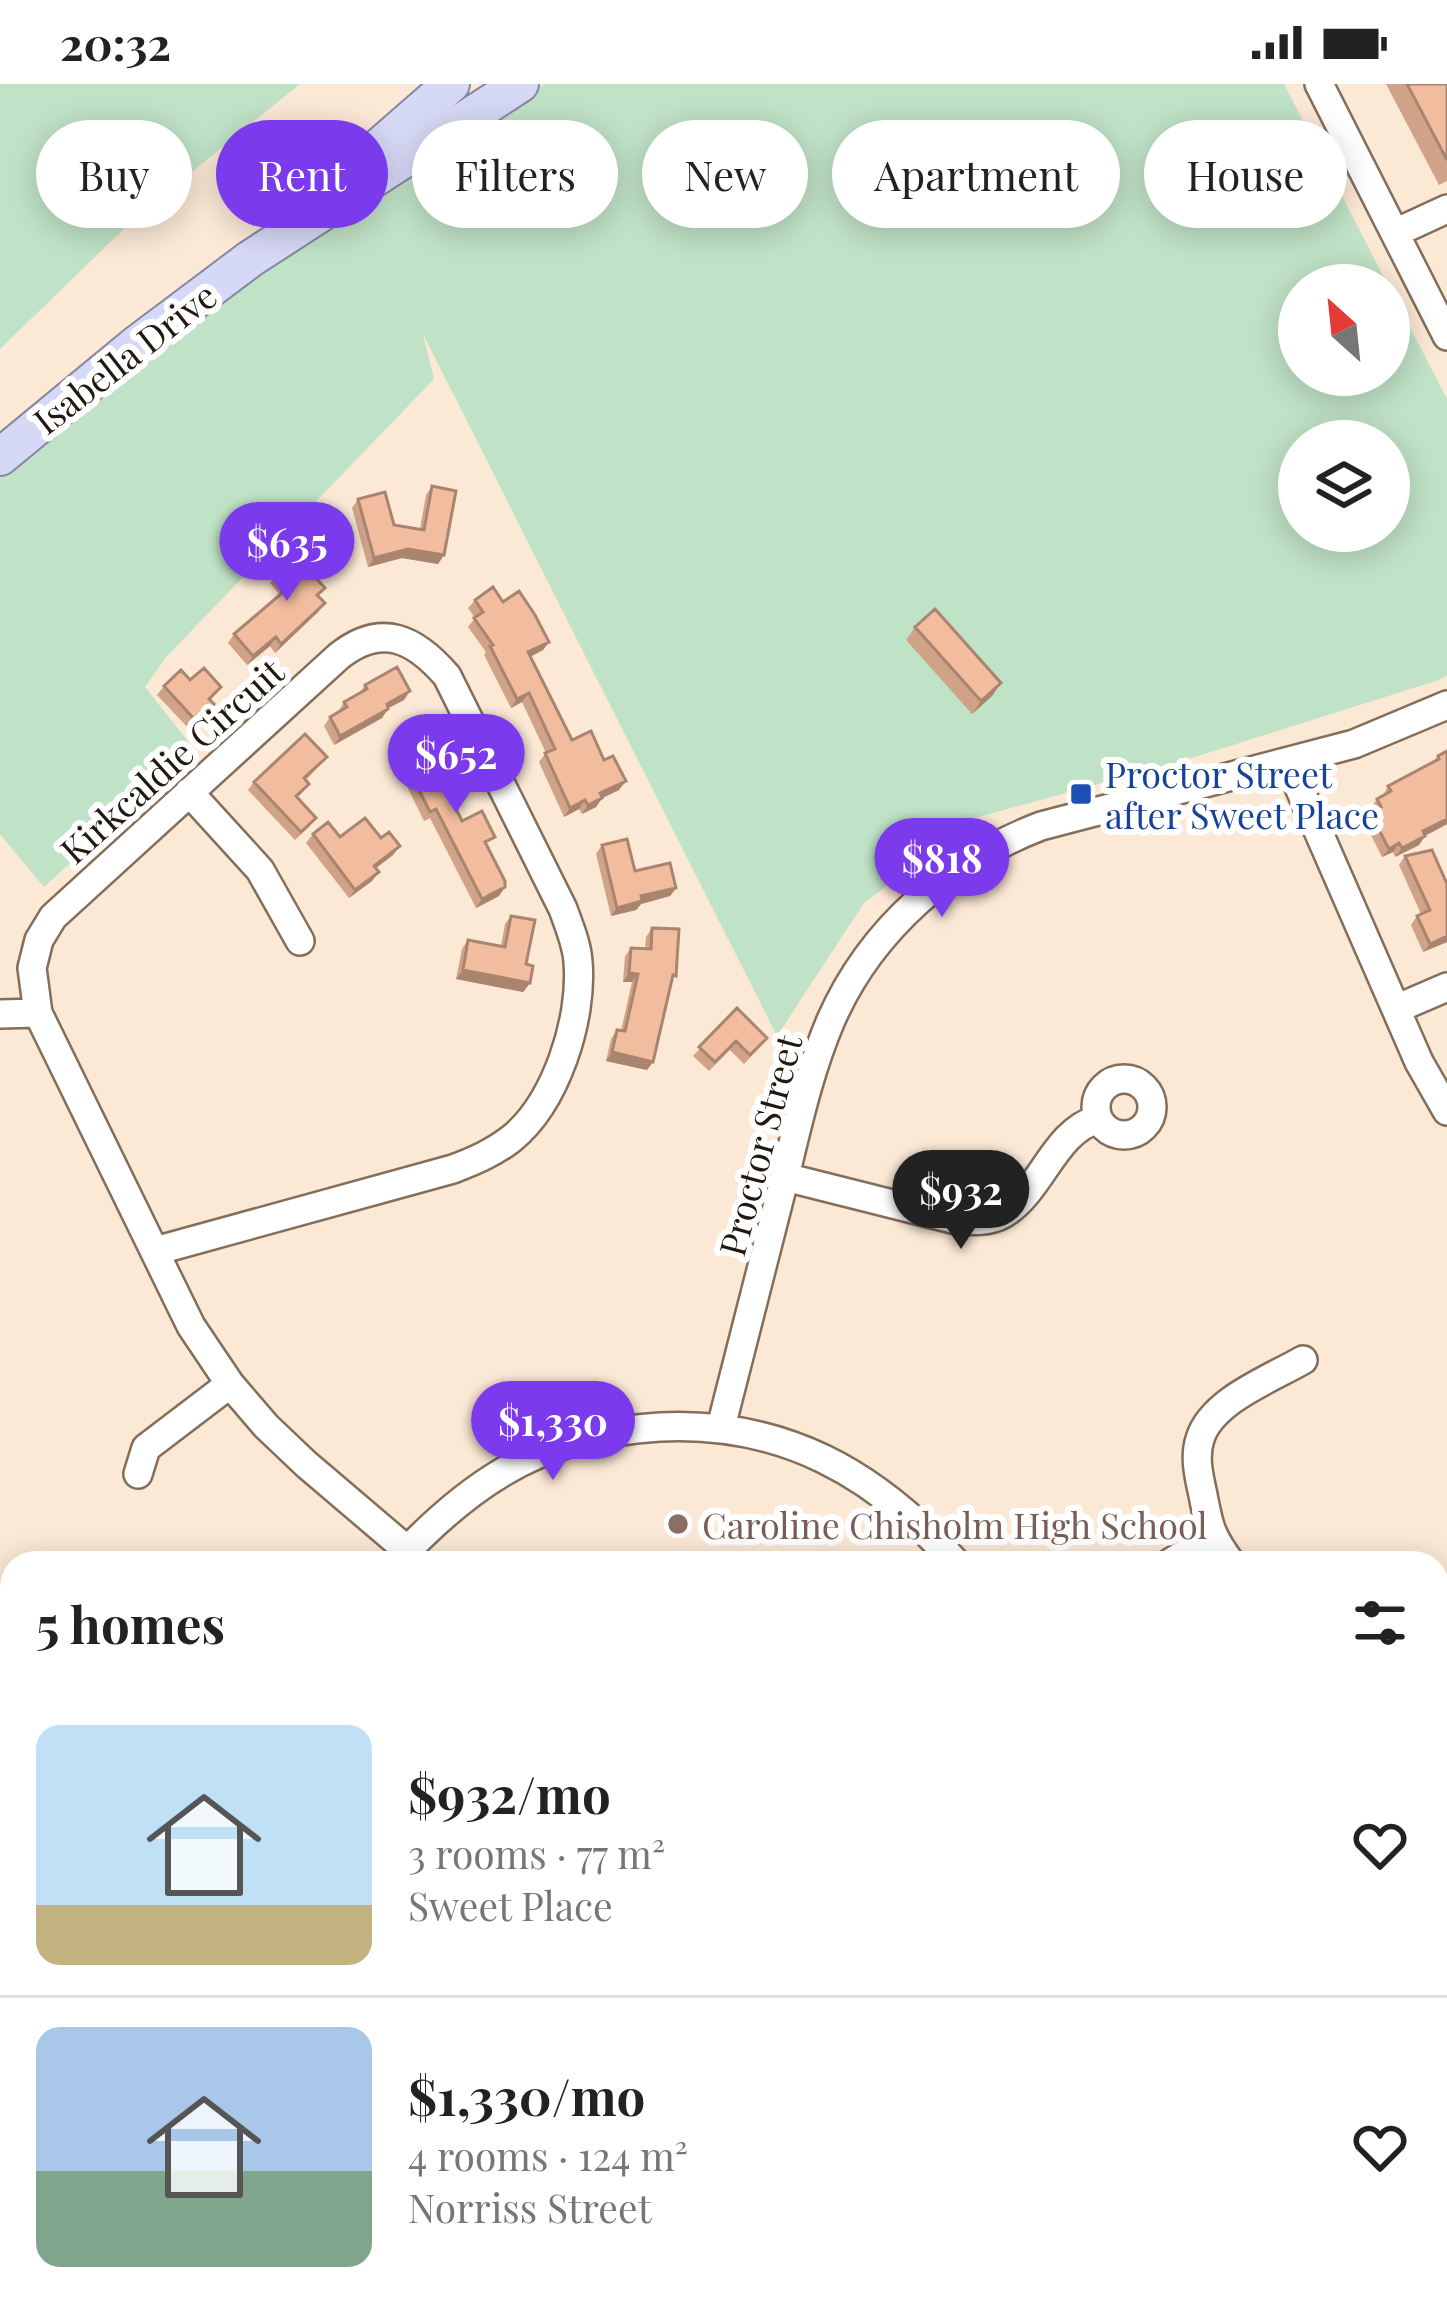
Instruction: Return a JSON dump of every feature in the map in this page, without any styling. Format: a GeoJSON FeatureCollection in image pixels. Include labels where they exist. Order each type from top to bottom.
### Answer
{"type":"FeatureCollection","features":[{"type":"Feature","properties":{"kind":"main road","name":"Isabella Drive"},"geometry":{"type":"LineString","coordinates":[[250,259],[451,84]]}},
{"type":"Feature","properties":{"kind":"main road","name":"Isabella Drive"},"geometry":{"type":"LineString","coordinates":[[0,457],[250,259],[520,84]]}},
{"type":"Feature","properties":{"kind":"street"},"geometry":{"type":"LineString","coordinates":[[1319,84],[1447,336]]}},
{"type":"Feature","properties":{"kind":"street"},"geometry":{"type":"LineString","coordinates":[[1395,233],[1447,209]]}},
{"type":"Feature","properties":{"kind":"street","name":"Kirkcaldie Circuit"},"geometry":{"type":"LineString","coordinates":[[154,1251],[485,1157],[514,1137],[555,1080],[580,992],[578,958],[563,909],[447,676],[430,656],[410,643],[387,637],[356,643],[53,917],[39,940],[32,968],[38,1013],[154,1251],[191,1326],[230,1384],[266,1426],[395,1551]]}},
{"type":"Feature","properties":{"kind":"street","name":"Proctor Street"},"geometry":{"type":"LineString","coordinates":[[721,1427],[810,1078],[845,993],[878,943],[918,899],[964,864],[1041,826],[1354,744],[1447,705]]}},
{"type":"Feature","properties":{"kind":"street"},"geometry":{"type":"LineString","coordinates":[[1288,762],[1419,1062],[1447,1111]]}},
{"type":"Feature","properties":{"kind":"street"},"geometry":{"type":"LineString","coordinates":[[189,792],[260,870],[300,941]]}},
{"type":"Feature","properties":{"kind":"street"},"geometry":{"type":"LineString","coordinates":[[1396,1009],[1447,987]]}},
{"type":"Feature","properties":{"kind":"street"},"geometry":{"type":"LineString","coordinates":[[0,1014],[38,1013]]}},
{"type":"Feature","properties":{"kind":"street"},"geometry":{"type":"LineString","coordinates":[[785,1177],[956,1220],[981,1222],[1003,1214],[1072,1133],[1098,1119]]}},
{"type":"Feature","properties":{"kind":"street"},"geometry":{"type":"LineString","coordinates":[[1222,1551],[1211,1537],[1198,1470],[1201,1434],[1228,1403],[1303,1360]]}},
{"type":"Feature","properties":{"kind":"street"},"geometry":{"type":"LineString","coordinates":[[135,1453],[230,1384]]}},
{"type":"Feature","properties":{"kind":"street"},"geometry":{"type":"LineString","coordinates":[[407,1551],[459,1502],[505,1471],[555,1448],[608,1432],[693,1426],[769,1437],[809,1451],[892,1500],[945,1551]]}},
{"type":"Feature","properties":{"kind":"street"},"geometry":{"type":"LineString","coordinates":[[1189,1551],[1211,1537]]}},
{"type":"Feature","properties":{"kind":"green space"},"geometry":{"type":"Polygon","coordinates":[[[0,84],[300,84],[256,120],[216,120],[216,152],[192,172],[192,120],[36,120],[36,228],[125,228],[0,349],[0,84]]]}},
{"type":"Feature","properties":{"kind":"green space"},"geometry":{"type":"Polygon","coordinates":[[[544,84],[1284,84],[1303,120],[1144,120],[1144,228],[1347,228],[1347,206],[1377,264],[1278,264],[1278,396],[1410,396],[1410,328],[1447,399],[1447,675],[1195,757],[975,818],[864,903],[777,1036],[423,334],[434,379],[167,656],[145,687],[194,749],[44,887],[0,834],[0,478],[188,323],[326,228],[388,228],[388,185],[412,168],[412,228],[618,228],[618,120],[482,120],[544,84]]]}},
{"type":"Feature","properties":{"kind":"building"},"geometry":{"type":"Polygon","coordinates":[[[1407,84],[1447,84],[1447,160],[1407,84]]]}},
{"type":"Feature","properties":{"kind":"building"},"geometry":{"type":"Polygon","coordinates":[[[432,486],[456,491],[444,555],[408,549],[374,558],[358,499],[385,492],[394,525],[424,530],[432,486]]]}},
{"type":"Feature","properties":{"kind":"building"},"geometry":{"type":"Polygon","coordinates":[[[308,545],[324,563],[312,574],[325,588],[317,595],[325,603],[281,644],[276,637],[253,656],[234,634],[288,588],[276,574],[308,545]]]}},
{"type":"Feature","properties":{"kind":"building"},"geometry":{"type":"Polygon","coordinates":[[[493,587],[503,602],[519,591],[549,642],[528,652],[572,740],[591,731],[604,760],[613,756],[626,781],[600,793],[602,798],[588,805],[585,800],[570,808],[545,753],[555,749],[529,693],[517,699],[493,645],[474,618],[483,612],[475,600],[493,587]]]}},
{"type":"Feature","properties":{"kind":"building"},"geometry":{"type":"Polygon","coordinates":[[[935,609],[1001,683],[981,701],[915,627],[935,609]]]}},
{"type":"Feature","properties":{"kind":"building"},"geometry":{"type":"Polygon","coordinates":[[[397,667],[410,691],[340,736],[330,717],[367,689],[365,685],[397,667]]]}},
{"type":"Feature","properties":{"kind":"building"},"geometry":{"type":"Polygon","coordinates":[[[204,668],[221,687],[209,699],[214,704],[196,721],[164,686],[181,670],[190,680],[204,668]]]}},
{"type":"Feature","properties":{"kind":"building"},"geometry":{"type":"Polygon","coordinates":[[[305,734],[327,757],[304,778],[309,784],[296,796],[316,818],[301,832],[254,782],[305,734]]]}},
{"type":"Feature","properties":{"kind":"building"},"geometry":{"type":"Polygon","coordinates":[[[445,735],[456,758],[436,768],[462,821],[482,811],[495,837],[485,842],[505,881],[505,887],[482,899],[436,809],[430,812],[402,756],[445,735]]]}},
{"type":"Feature","properties":{"kind":"building"},"geometry":{"type":"Polygon","coordinates":[[[1447,751],[1447,819],[1402,848],[1399,843],[1389,849],[1370,813],[1381,807],[1377,799],[1391,791],[1388,786],[1447,751]]]}},
{"type":"Feature","properties":{"kind":"building"},"geometry":{"type":"Polygon","coordinates":[[[365,818],[381,838],[389,832],[400,846],[374,866],[379,872],[355,890],[313,834],[328,822],[340,837],[365,818]]]}},
{"type":"Feature","properties":{"kind":"building"},"geometry":{"type":"Polygon","coordinates":[[[627,839],[635,871],[670,863],[676,888],[641,896],[642,901],[617,908],[602,845],[627,839]]]}},
{"type":"Feature","properties":{"kind":"building"},"geometry":{"type":"Polygon","coordinates":[[[1432,850],[1447,884],[1447,936],[1430,944],[1417,916],[1430,910],[1405,856],[1432,850]]]}},
{"type":"Feature","properties":{"kind":"building"},"geometry":{"type":"Polygon","coordinates":[[[511,916],[535,920],[526,964],[533,966],[530,983],[463,970],[468,940],[505,947],[511,916]]]}},
{"type":"Feature","properties":{"kind":"building"},"geometry":{"type":"Polygon","coordinates":[[[652,928],[679,929],[676,976],[653,1062],[612,1052],[617,1030],[625,1031],[638,974],[629,973],[631,948],[651,949],[652,928]]]}},
{"type":"Feature","properties":{"kind":"building"},"geometry":{"type":"Polygon","coordinates":[[[737,1008],[767,1038],[750,1055],[736,1041],[715,1062],[699,1047],[737,1008]]]}},
{"type":"Feature","properties":{"kind":"place","name":"Proctor Street after Sweet Place"},"geometry":{"type":"Point","coordinates":[1081,794]}},
{"type":"Feature","properties":{"kind":"place","name":"Caroline Chisholm High School"},"geometry":{"type":"Point","coordinates":[678,1524]}}]}
